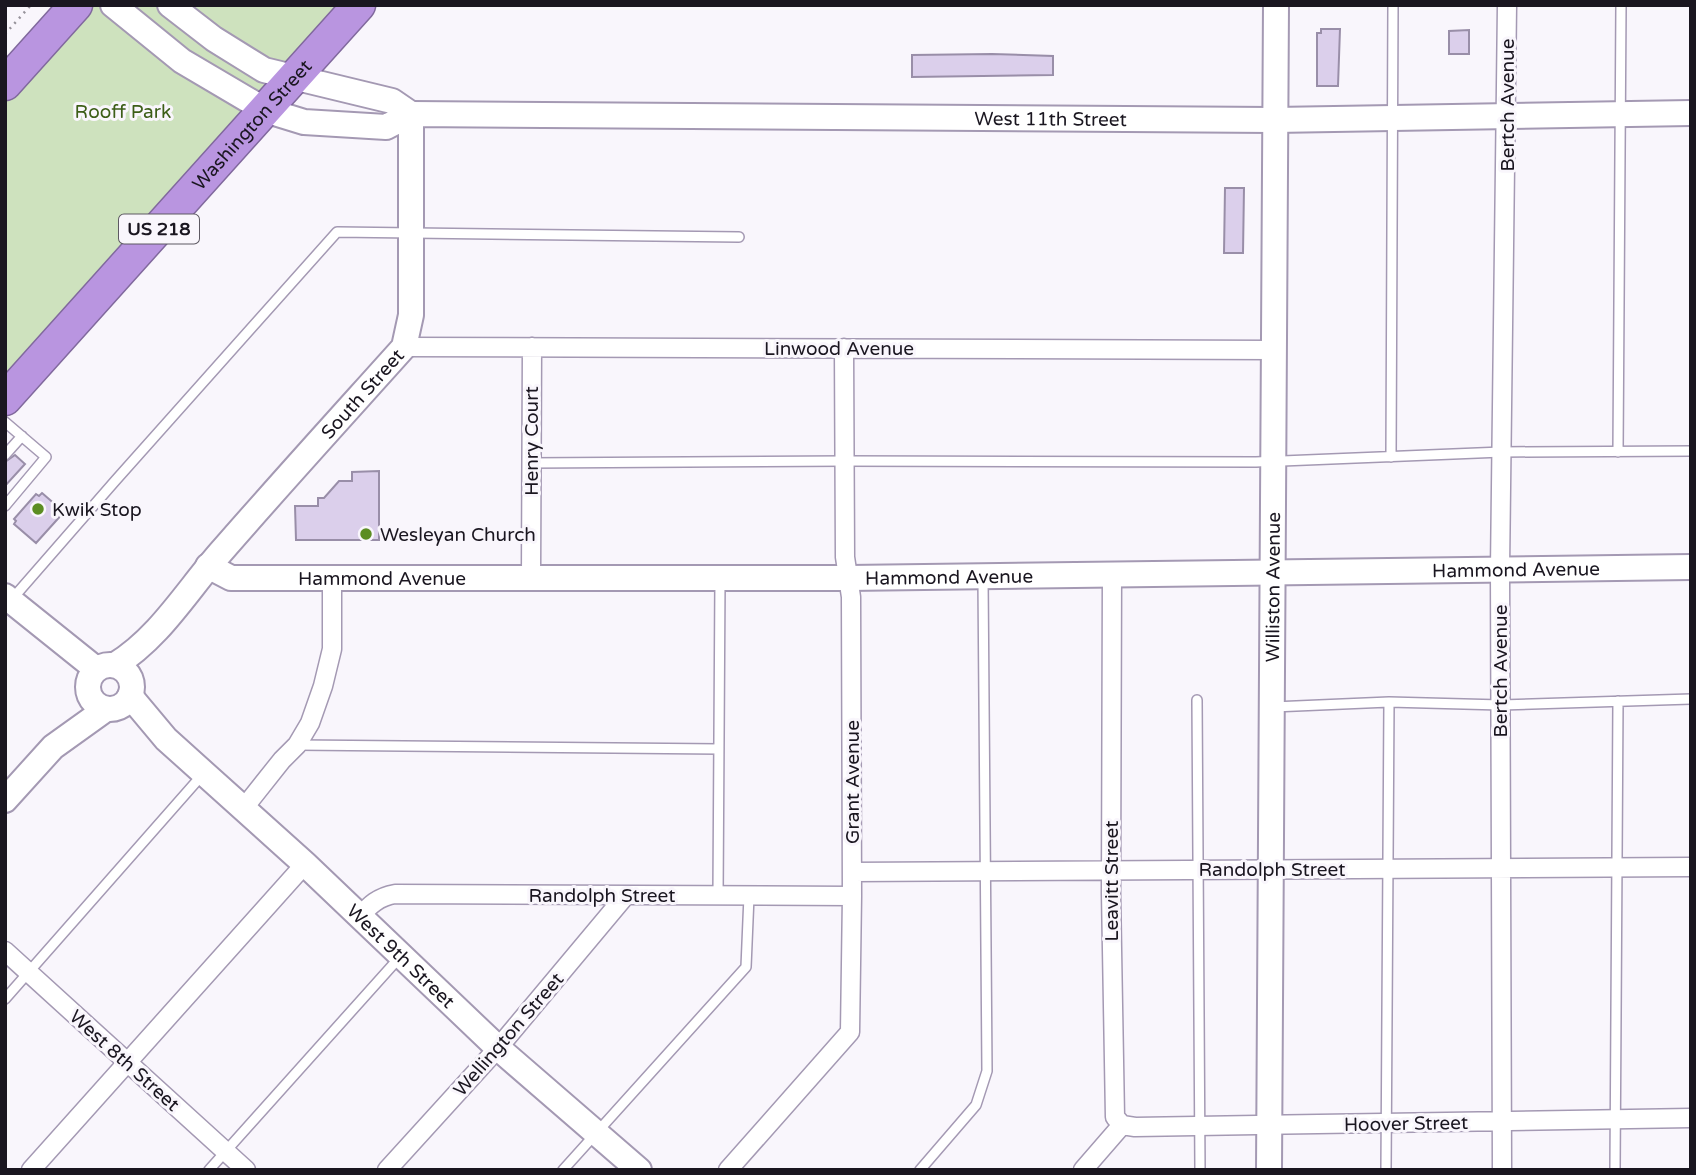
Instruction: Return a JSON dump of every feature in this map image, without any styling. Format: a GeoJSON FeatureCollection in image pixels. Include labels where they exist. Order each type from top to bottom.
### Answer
{"type":"FeatureCollection","features":[{"type":"Feature","properties":{"kind":"highway"},"geometry":{"type":"LineString","coordinates":[[29,58],[43,5]]}},
{"type":"Feature","properties":{"kind":"highway"},"geometry":{"type":"LineString","coordinates":[[5,84],[76,5]]}},
{"type":"Feature","properties":{"kind":"highway","name":"Washington Street"},"geometry":{"type":"LineString","coordinates":[[5,400],[359,5]]}},
{"type":"Feature","properties":{"kind":"street","name":"West 11th Street"},"geometry":{"type":"LineString","coordinates":[[113,5],[182,61],[265,110],[304,122],[386,127],[411,114],[1275,120],[1691,113]]}},
{"type":"Feature","properties":{"kind":"street","name":"West 11th Street"},"geometry":{"type":"LineString","coordinates":[[170,5],[214,39],[264,70],[392,101],[411,114]]}},
{"type":"Feature","properties":{"kind":"street","name":"Williston Avenue"},"geometry":{"type":"LineString","coordinates":[[1269,1170],[1276,5]]}},
{"type":"Feature","properties":{"kind":"street","name":"Bertch Avenue"},"geometry":{"type":"LineString","coordinates":[[1502,1170],[1500,569],[1507,5]]}},
{"type":"Feature","properties":{"kind":"street","name":"South Street"},"geometry":{"type":"LineString","coordinates":[[5,800],[53,747],[100,674],[127,657],[169,619],[208,566],[404,347],[411,315],[411,114]]}},
{"type":"Feature","properties":{"kind":"street","name":"Linwood Avenue"},"geometry":{"type":"LineString","coordinates":[[404,347],[1273,350]]}},
{"type":"Feature","properties":{"kind":"street","name":"Henry Court"},"geometry":{"type":"LineString","coordinates":[[531,577],[532,347]]}},
{"type":"Feature","properties":{"kind":"street","name":"Grant Avenue"},"geometry":{"type":"LineString","coordinates":[[727,1170],[850,1032],[851,597],[845,557],[844,348]]}},
{"type":"Feature","properties":{"kind":"street","name":"Hammond Avenue"},"geometry":{"type":"LineString","coordinates":[[208,566],[231,578],[332,579],[849,578],[1691,567]]}},
{"type":"Feature","properties":{"kind":"street","name":"Leavitt Street"},"geometry":{"type":"LineString","coordinates":[[1112,573],[1111,870],[1115,1117],[1122,1125]]}},
{"type":"Feature","properties":{"kind":"street"},"geometry":{"type":"LineString","coordinates":[[243,809],[297,745],[310,723],[332,649],[332,579]]}},
{"type":"Feature","properties":{"kind":"street"},"geometry":{"type":"LineString","coordinates":[[7,602],[100,674],[126,671],[121,699],[94,702],[100,674]]}},
{"type":"Feature","properties":{"kind":"street","name":"South Street"},"geometry":{"type":"LineString","coordinates":[[53,747],[121,699],[160,640],[169,619]]}},
{"type":"Feature","properties":{"kind":"street","name":"West 9th Street"},"geometry":{"type":"LineString","coordinates":[[121,699],[305,864],[498,1048],[639,1170]]}},
{"type":"Feature","properties":{"kind":"street"},"geometry":{"type":"LineString","coordinates":[[31,1170],[305,864]]}},
{"type":"Feature","properties":{"kind":"street","name":"Randolph Street"},"geometry":{"type":"LineString","coordinates":[[852,872],[1691,867]]}},
{"type":"Feature","properties":{"kind":"street","name":"Randolph Street"},"geometry":{"type":"LineString","coordinates":[[359,917],[383,896],[395,894],[852,896]]}},
{"type":"Feature","properties":{"kind":"street","name":"Wellington Street"},"geometry":{"type":"LineString","coordinates":[[387,1170],[498,1048],[626,895]]}},
{"type":"Feature","properties":{"kind":"street","name":"West 8th Street"},"geometry":{"type":"LineString","coordinates":[[5,951],[246,1170]]}},
{"type":"Feature","properties":{"kind":"street","name":"Hoover Street"},"geometry":{"type":"LineString","coordinates":[[1122,1125],[1691,1118]]}},
{"type":"Feature","properties":{"kind":"street"},"geometry":{"type":"LineString","coordinates":[[1083,1170],[1122,1125]]}},
{"type":"Feature","properties":{"kind":"lane"},"geometry":{"type":"LineString","coordinates":[[1391,457],[1393,5]]}},
{"type":"Feature","properties":{"kind":"lane"},"geometry":{"type":"LineString","coordinates":[[1618,452],[1621,5]]}},
{"type":"Feature","properties":{"kind":"lane"},"geometry":{"type":"LineString","coordinates":[[7,602],[337,232],[739,237]]}},
{"type":"Feature","properties":{"kind":"lane"},"geometry":{"type":"LineString","coordinates":[[5,422],[46,457],[5,506]]}},
{"type":"Feature","properties":{"kind":"lane"},"geometry":{"type":"LineString","coordinates":[[5,455],[22,436]]}},
{"type":"Feature","properties":{"kind":"lane"},"geometry":{"type":"LineString","coordinates":[[531,463],[1273,461],[1502,453],[1691,451]]}},
{"type":"Feature","properties":{"kind":"lane"},"geometry":{"type":"LineString","coordinates":[[920,1170],[976,1105],[987,1070],[983,576]]}},
{"type":"Feature","properties":{"kind":"lane"},"geometry":{"type":"LineString","coordinates":[[718,895],[720,578]]}},
{"type":"Feature","properties":{"kind":"lane"},"geometry":{"type":"LineString","coordinates":[[1271,707],[1388,702],[1501,705],[1691,699]]}},
{"type":"Feature","properties":{"kind":"lane"},"geometry":{"type":"LineString","coordinates":[[1197,700],[1200,1170]]}},
{"type":"Feature","properties":{"kind":"lane"},"geometry":{"type":"LineString","coordinates":[[1615,1170],[1618,701]]}},
{"type":"Feature","properties":{"kind":"lane"},"geometry":{"type":"LineString","coordinates":[[1386,1170],[1388,702]]}},
{"type":"Feature","properties":{"kind":"lane"},"geometry":{"type":"LineString","coordinates":[[297,745],[719,749]]}},
{"type":"Feature","properties":{"kind":"lane"},"geometry":{"type":"LineString","coordinates":[[5,999],[204,773]]}},
{"type":"Feature","properties":{"kind":"lane"},"geometry":{"type":"LineString","coordinates":[[563,1170],[746,967],[749,896]]}},
{"type":"Feature","properties":{"kind":"lane"},"geometry":{"type":"LineString","coordinates":[[209,1170],[401,956]]}},
{"type":"Feature","properties":{"kind":"path"},"geometry":{"type":"LineString","coordinates":[[5,34],[31,5]]}},
{"type":"Feature","properties":{"kind":"green space","name":"Rooff Park"},"geometry":{"type":"Polygon","coordinates":[[[76,5],[359,5],[5,399],[5,84],[76,5]]]}},
{"type":"Feature","properties":{"kind":"building"},"geometry":{"type":"Polygon","coordinates":[[[1321,29],[1340,29],[1338,86],[1317,86],[1317,33],[1321,33],[1321,29]]]}},
{"type":"Feature","properties":{"kind":"building"},"geometry":{"type":"Polygon","coordinates":[[[1469,30],[1469,54],[1449,54],[1449,31],[1469,30]]]}},
{"type":"Feature","properties":{"kind":"building"},"geometry":{"type":"Polygon","coordinates":[[[912,55],[1053,56],[1053,75],[912,77],[912,55]]]}},
{"type":"Feature","properties":{"kind":"building"},"geometry":{"type":"Polygon","coordinates":[[[1225,188],[1244,188],[1243,253],[1224,253],[1225,188]]]}},
{"type":"Feature","properties":{"kind":"building"},"geometry":{"type":"Polygon","coordinates":[[[15,455],[25,464],[5,486],[5,462],[15,455]]]}},
{"type":"Feature","properties":{"kind":"building"},"geometry":{"type":"Polygon","coordinates":[[[379,471],[379,540],[296,540],[295,506],[318,506],[318,498],[324,498],[339,481],[352,481],[352,472],[379,471]]]}},
{"type":"Feature","properties":{"kind":"building"},"geometry":{"type":"Polygon","coordinates":[[[42,493],[64,512],[36,543],[14,524],[14,519],[36,494],[39,496],[42,493]]]}},
{"type":"Feature","properties":{"kind":"place","name":"Kwik Stop"},"geometry":{"type":"Point","coordinates":[38,509]}},
{"type":"Feature","properties":{"kind":"place","name":"Wesleyan Church"},"geometry":{"type":"Point","coordinates":[366,534]}}]}
